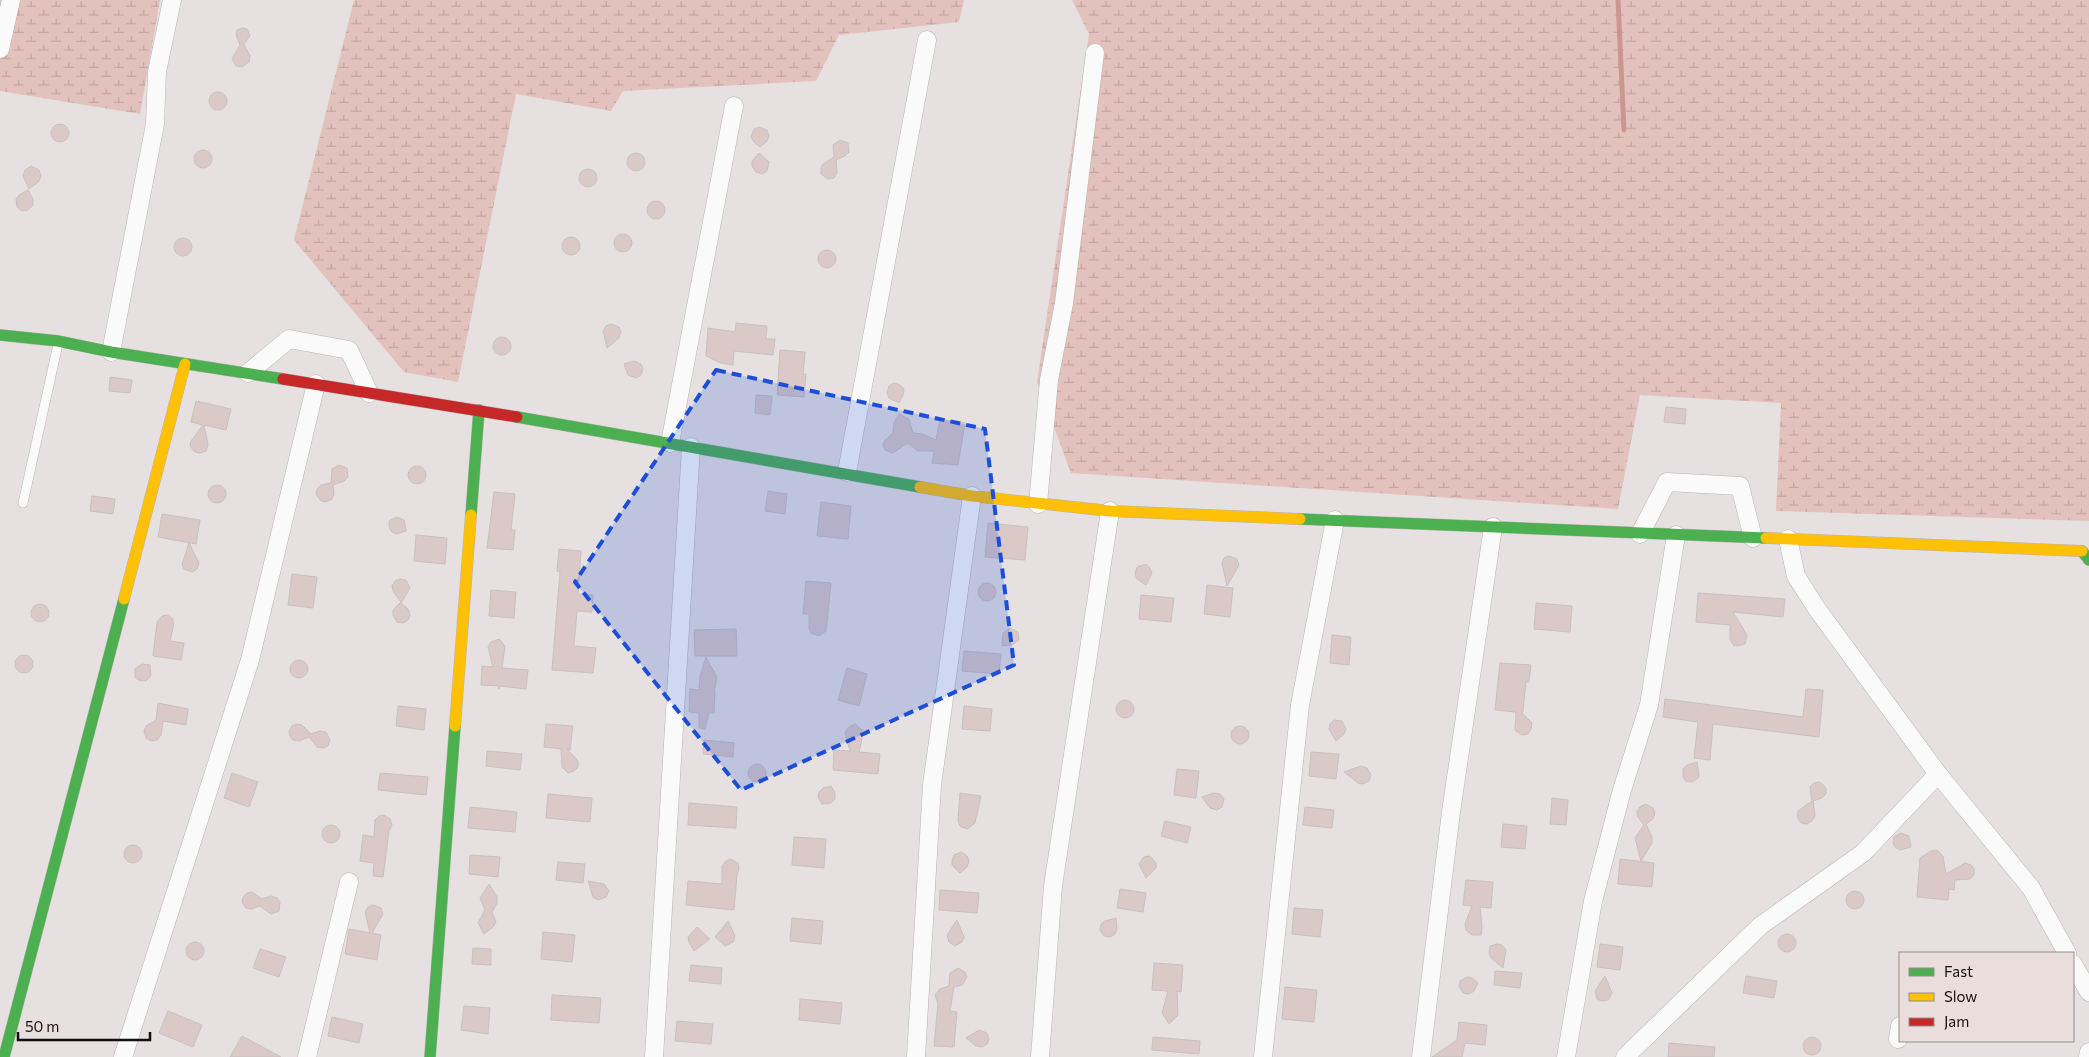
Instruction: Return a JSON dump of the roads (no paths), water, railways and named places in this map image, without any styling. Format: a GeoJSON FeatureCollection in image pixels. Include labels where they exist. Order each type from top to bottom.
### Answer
{"type":"FeatureCollection","features":[{"type":"Feature","properties":{"kind":"main road"},"geometry":{"type":"LineString","coordinates":[[0,336],[58,341],[111,352],[479,410],[670,444],[847,472],[972,496],[1038,504],[1110,511],[2086,554]]}},
{"type":"Feature","properties":{"kind":"main road"},"geometry":{"type":"LineString","coordinates":[[4,1057],[185,364]]}},
{"type":"Feature","properties":{"kind":"main road"},"geometry":{"type":"LineString","coordinates":[[430,1057],[479,410]]}},
{"type":"Feature","properties":{"kind":"street"},"geometry":{"type":"LineString","coordinates":[[0,49],[11,0]]}},
{"type":"Feature","properties":{"kind":"street"},"geometry":{"type":"LineString","coordinates":[[111,352],[155,124],[157,72],[172,0]]}},
{"type":"Feature","properties":{"kind":"street"},"geometry":{"type":"LineString","coordinates":[[847,472],[927,40]]}},
{"type":"Feature","properties":{"kind":"street"},"geometry":{"type":"LineString","coordinates":[[1038,504],[1049,380],[1064,303],[1095,53]]}},
{"type":"Feature","properties":{"kind":"street"},"geometry":{"type":"LineString","coordinates":[[670,444],[734,106]]}},
{"type":"Feature","properties":{"kind":"street"},"geometry":{"type":"LineString","coordinates":[[248,374],[289,339],[349,350],[369,393]]}},
{"type":"Feature","properties":{"kind":"street"},"geometry":{"type":"LineString","coordinates":[[123,1057],[250,660],[316,384]]}},
{"type":"Feature","properties":{"kind":"street"},"geometry":{"type":"LineString","coordinates":[[654,1057],[691,447]]}},
{"type":"Feature","properties":{"kind":"street"},"geometry":{"type":"LineString","coordinates":[[1640,534],[1667,482],[1740,486],[1753,538]]}},
{"type":"Feature","properties":{"kind":"street"},"geometry":{"type":"LineString","coordinates":[[916,1057],[932,785],[972,496]]}},
{"type":"Feature","properties":{"kind":"street"},"geometry":{"type":"LineString","coordinates":[[1040,1057],[1052,886],[1110,511]]}},
{"type":"Feature","properties":{"kind":"street"},"geometry":{"type":"LineString","coordinates":[[1263,1057],[1300,705],[1335,520]]}},
{"type":"Feature","properties":{"kind":"street"},"geometry":{"type":"LineString","coordinates":[[1421,1057],[1451,812],[1493,528]]}},
{"type":"Feature","properties":{"kind":"street"},"geometry":{"type":"LineString","coordinates":[[1566,1057],[1593,901],[1622,790],[1649,705],[1676,535]]}},
{"type":"Feature","properties":{"kind":"street"},"geometry":{"type":"LineString","coordinates":[[1788,540],[1796,576],[1817,610],[1938,774],[2031,888],[2066,952]]}},
{"type":"Feature","properties":{"kind":"street"},"geometry":{"type":"LineString","coordinates":[[1625,1057],[1760,926],[1863,853],[1938,774]]}},
{"type":"Feature","properties":{"kind":"street"},"geometry":{"type":"LineString","coordinates":[[307,1057],[349,882]]}},
{"type":"Feature","properties":{"kind":"street"},"geometry":{"type":"LineString","coordinates":[[2074,969],[2089,992]]}},
{"type":"Feature","properties":{"kind":"street"},"geometry":{"type":"LineString","coordinates":[[2088,1057],[2089,1052]]}},
{"type":"Feature","properties":{"kind":"lane"},"geometry":{"type":"LineString","coordinates":[[23,503],[58,341]]}},
{"type":"Feature","properties":{"kind":"waterway"},"geometry":{"type":"LineString","coordinates":[[1618,0],[1624,130]]}}]}
